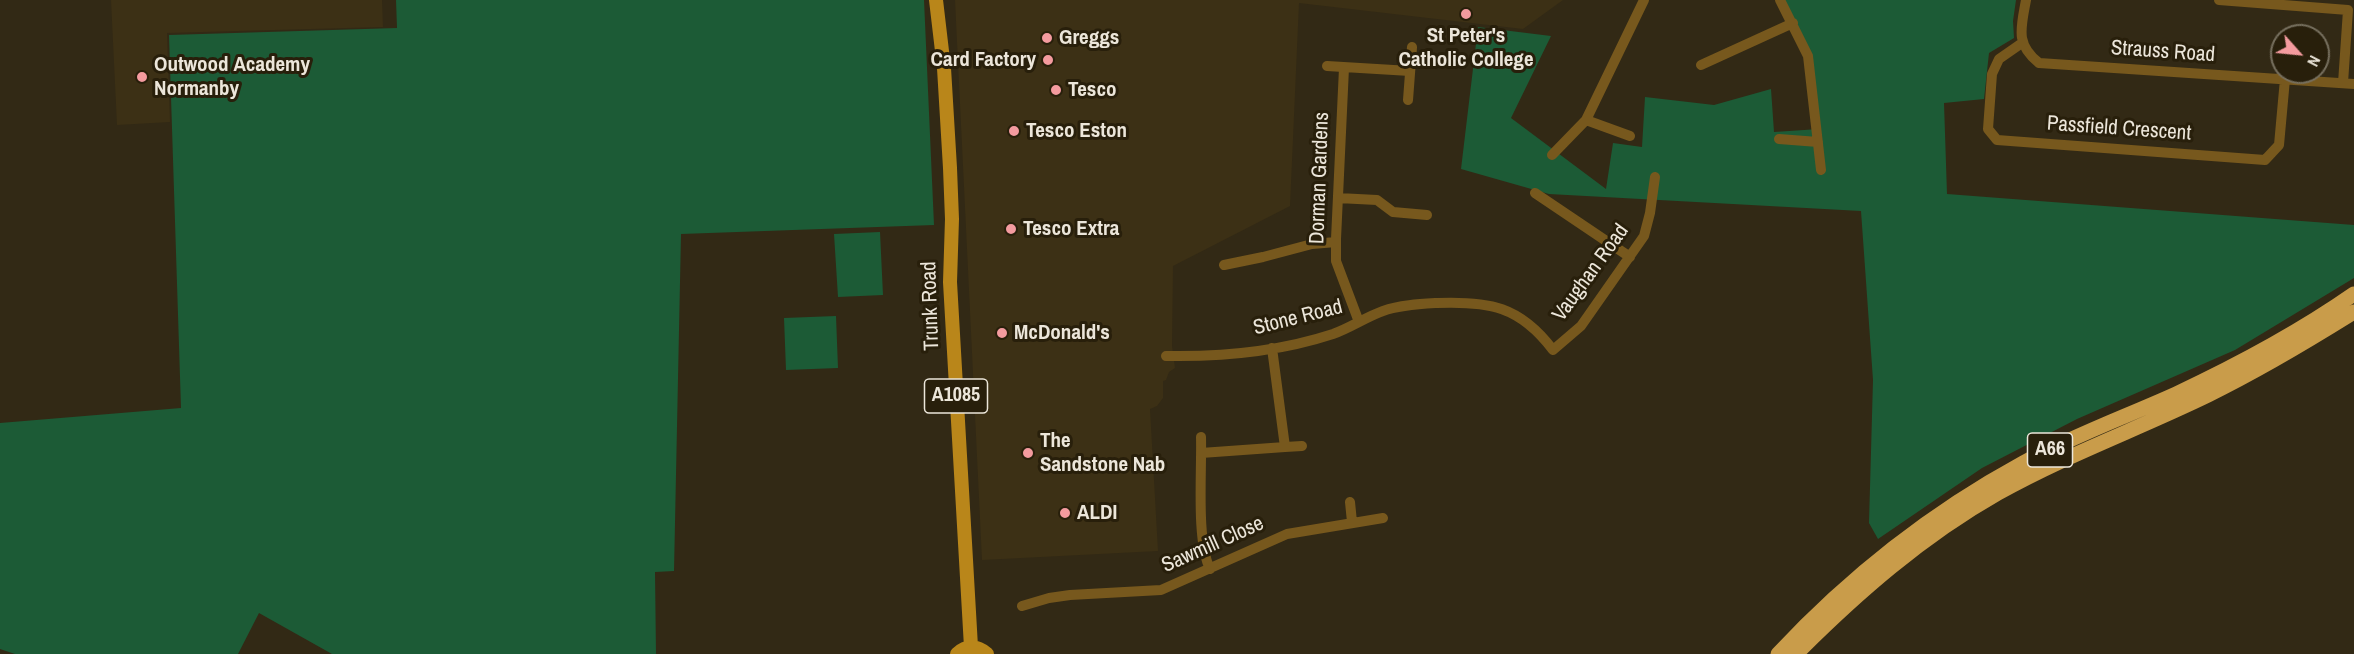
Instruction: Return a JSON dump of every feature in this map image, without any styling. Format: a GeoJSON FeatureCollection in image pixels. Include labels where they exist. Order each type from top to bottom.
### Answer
{"type":"FeatureCollection","features":[{"type":"Feature","properties":{"kind":"highway","name":"A66"},"geometry":{"type":"LineString","coordinates":[[1778,654],[1833,597],[1880,557],[1973,492],[2034,457],[2232,367],[2295,332],[2354,294]]}},
{"type":"Feature","properties":{"kind":"highway","name":"A66"},"geometry":{"type":"LineString","coordinates":[[1796,654],[1882,573],[1942,529],[1997,494],[2066,458],[2207,395],[2290,352],[2354,312]]}},
{"type":"Feature","properties":{"kind":"main road","name":"Trunk Road"},"geometry":{"type":"LineString","coordinates":[[936,0],[944,68],[952,219],[950,282],[971,647]]}},
{"type":"Feature","properties":{"kind":"main road","name":"A1085"},"geometry":{"type":"LineString","coordinates":[[944,68],[945,0]]}},
{"type":"Feature","properties":{"kind":"main road"},"geometry":{"type":"LineString","coordinates":[[957,654],[971,647],[987,654]]}},
{"type":"Feature","properties":{"kind":"street"},"geometry":{"type":"LineString","coordinates":[[1552,155],[1586,120],[1644,0]]}},
{"type":"Feature","properties":{"kind":"street"},"geometry":{"type":"LineString","coordinates":[[1780,0],[1808,56],[1821,170]]}},
{"type":"Feature","properties":{"kind":"street"},"geometry":{"type":"LineString","coordinates":[[2022,43],[2021,28],[2026,0]]}},
{"type":"Feature","properties":{"kind":"street"},"geometry":{"type":"LineString","coordinates":[[2219,0],[2349,5],[2349,83]]}},
{"type":"Feature","properties":{"kind":"street"},"geometry":{"type":"LineString","coordinates":[[1701,65],[1793,24]]}},
{"type":"Feature","properties":{"kind":"street","name":"Strauss Road"},"geometry":{"type":"LineString","coordinates":[[2022,43],[2028,54],[2039,63],[2270,78]]}},
{"type":"Feature","properties":{"kind":"street","name":"Passfield Crescent"},"geometry":{"type":"LineString","coordinates":[[2022,43],[1999,59],[1992,74],[1988,129],[1997,140],[2265,160],[2279,145],[2285,84]]}},
{"type":"Feature","properties":{"kind":"street"},"geometry":{"type":"LineString","coordinates":[[1408,100],[1412,47]]}},
{"type":"Feature","properties":{"kind":"street"},"geometry":{"type":"LineString","coordinates":[[1327,66],[1410,71]]}},
{"type":"Feature","properties":{"kind":"street","name":"Dorman Gardens"},"geometry":{"type":"LineString","coordinates":[[1344,68],[1336,261],[1359,322]]}},
{"type":"Feature","properties":{"kind":"street","name":"Strauss Road"},"geometry":{"type":"LineString","coordinates":[[2330,82],[2349,83]]}},
{"type":"Feature","properties":{"kind":"street"},"geometry":{"type":"LineString","coordinates":[[1586,120],[1630,136]]}},
{"type":"Feature","properties":{"kind":"street"},"geometry":{"type":"LineString","coordinates":[[1779,139],[1818,142]]}},
{"type":"Feature","properties":{"kind":"street","name":"Vaughan Road"},"geometry":{"type":"LineString","coordinates":[[1553,350],[1581,326],[1644,236],[1655,177]]}},
{"type":"Feature","properties":{"kind":"street"},"geometry":{"type":"LineString","coordinates":[[1534,193],[1630,257]]}},
{"type":"Feature","properties":{"kind":"street"},"geometry":{"type":"LineString","coordinates":[[1338,198],[1377,200],[1393,212],[1427,215]]}},
{"type":"Feature","properties":{"kind":"street"},"geometry":{"type":"LineString","coordinates":[[1224,265],[1263,258],[1312,244],[1336,242]]}},
{"type":"Feature","properties":{"kind":"street","name":"Stone Road"},"geometry":{"type":"LineString","coordinates":[[1166,356],[1202,356],[1272,348],[1334,334],[1383,311],[1423,304],[1472,302],[1514,313],[1537,330],[1553,350]]}},
{"type":"Feature","properties":{"kind":"street"},"geometry":{"type":"LineString","coordinates":[[1272,348],[1285,447]]}},
{"type":"Feature","properties":{"kind":"street"},"geometry":{"type":"LineString","coordinates":[[1200,437],[1205,558],[1210,569]]}},
{"type":"Feature","properties":{"kind":"street"},"geometry":{"type":"LineString","coordinates":[[1201,453],[1302,446]]}},
{"type":"Feature","properties":{"kind":"street"},"geometry":{"type":"LineString","coordinates":[[1350,502],[1352,522]]}},
{"type":"Feature","properties":{"kind":"street","name":"Sawmill Close"},"geometry":{"type":"LineString","coordinates":[[1022,606],[1070,596],[1161,590],[1287,534],[1383,518]]}},
{"type":"Feature","properties":{"kind":"shaded area","name":"Outwood Academy Normanby"},"geometry":{"type":"Polygon","coordinates":[[[111,0],[382,0],[383,27],[167,33],[170,122],[117,125],[111,0]]]}},
{"type":"Feature","properties":{"kind":"shaded area"},"geometry":{"type":"Polygon","coordinates":[[[955,0],[1563,0],[1523,29],[1299,3],[1290,206],[1173,266],[1172,346],[1175,368],[1163,381],[1163,398],[1157,406],[1150,409],[1158,551],[982,560],[955,0]]]}},
{"type":"Feature","properties":{"kind":"green space"},"geometry":{"type":"Polygon","coordinates":[[[396,0],[924,0],[934,225],[681,234],[674,571],[655,572],[656,654],[332,654],[259,613],[238,654],[15,654],[0,649],[0,423],[181,408],[169,35],[397,28],[396,0]]]}},
{"type":"Feature","properties":{"kind":"green space"},"geometry":{"type":"Polygon","coordinates":[[[1782,0],[2016,0],[2013,21],[2014,38],[1989,53],[1984,99],[1944,103],[1947,194],[2354,225],[2354,278],[2235,350],[2077,419],[1982,468],[1878,539],[1869,523],[1873,380],[1861,211],[1549,194],[1461,169],[1478,27],[1551,36],[1511,118],[1606,189],[1613,143],[1642,147],[1645,97],[1714,105],[1771,89],[1774,132],[1819,129],[1809,51],[1782,0]]]}},
{"type":"Feature","properties":{"kind":"green space"},"geometry":{"type":"Polygon","coordinates":[[[880,232],[883,295],[838,297],[834,234],[880,232]]]}},
{"type":"Feature","properties":{"kind":"green space"},"geometry":{"type":"Polygon","coordinates":[[[836,316],[838,368],[786,370],[784,318],[836,316]]]}},
{"type":"Feature","properties":{"kind":"place","name":"St Peter's Catholic College"},"geometry":{"type":"Point","coordinates":[1466,14]}},
{"type":"Feature","properties":{"kind":"place","name":"Greggs"},"geometry":{"type":"Point","coordinates":[1047,38]}},
{"type":"Feature","properties":{"kind":"place","name":"Card Factory"},"geometry":{"type":"Point","coordinates":[1048,60]}},
{"type":"Feature","properties":{"kind":"place","name":"Outwood Academy Normanby"},"geometry":{"type":"Point","coordinates":[142,77]}},
{"type":"Feature","properties":{"kind":"place","name":"Tesco"},"geometry":{"type":"Point","coordinates":[1056,90]}},
{"type":"Feature","properties":{"kind":"place","name":"Tesco Eston"},"geometry":{"type":"Point","coordinates":[1014,131]}},
{"type":"Feature","properties":{"kind":"place","name":"Tesco Extra"},"geometry":{"type":"Point","coordinates":[1011,229]}},
{"type":"Feature","properties":{"kind":"place","name":"McDonald's"},"geometry":{"type":"Point","coordinates":[1002,333]}},
{"type":"Feature","properties":{"kind":"place","name":"The Sandstone Nab"},"geometry":{"type":"Point","coordinates":[1028,453]}},
{"type":"Feature","properties":{"kind":"place","name":"ALDI"},"geometry":{"type":"Point","coordinates":[1065,513]}}]}
